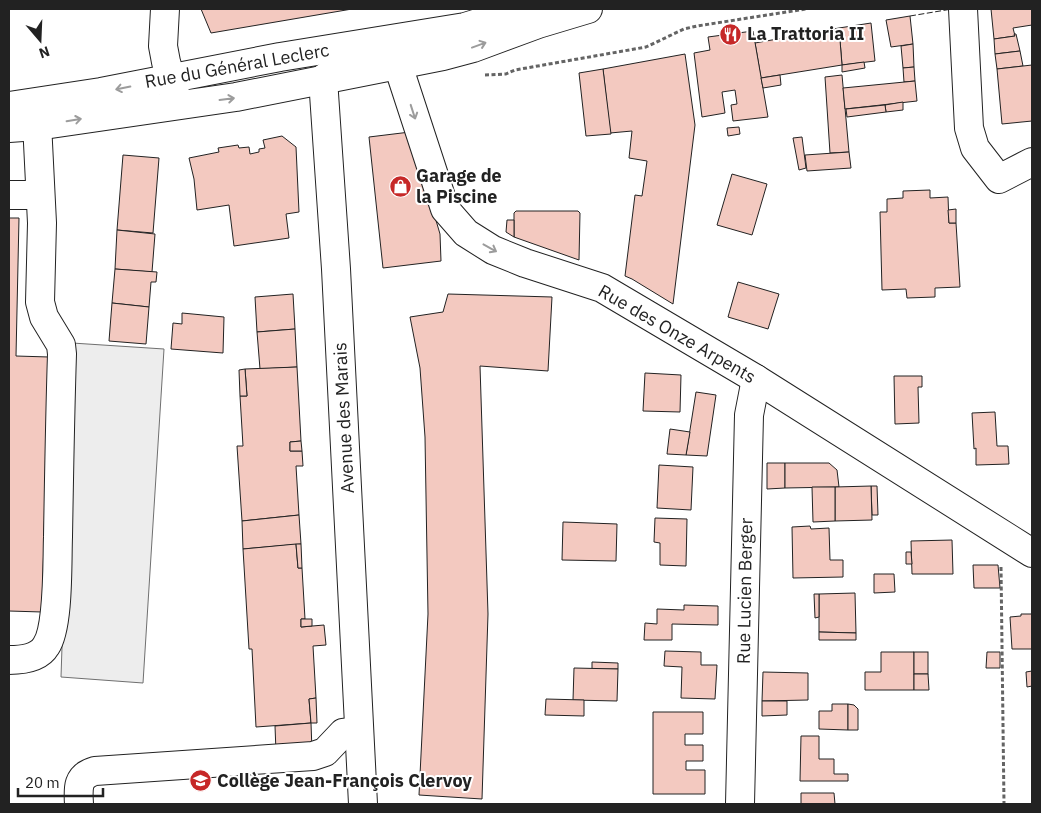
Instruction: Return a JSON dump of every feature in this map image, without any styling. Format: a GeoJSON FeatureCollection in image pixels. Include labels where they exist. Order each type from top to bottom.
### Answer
{"type":"FeatureCollection","features":[{"type":"Feature","properties":{"kind":"street"},"geometry":{"type":"LineString","coordinates":[[165,9],[163,46],[178,105]]}},
{"type":"Feature","properties":{"kind":"street","name":"Rue du Général Leclerc"},"geometry":{"type":"LineString","coordinates":[[9,128],[37,113],[101,92],[280,57],[465,27],[504,15],[539,9]]}},
{"type":"Feature","properties":{"kind":"street","name":"Rue du Général Leclerc"},"geometry":{"type":"LineString","coordinates":[[396,59],[473,48],[588,9]]}},
{"type":"Feature","properties":{"kind":"street"},"geometry":{"type":"LineString","coordinates":[[963,9],[969,128],[975,148],[999,179],[1032,162]]}},
{"type":"Feature","properties":{"kind":"street","name":"Rue du Général Leclerc"},"geometry":{"type":"LineString","coordinates":[[9,106],[37,113],[178,105],[236,98],[323,79],[396,59],[444,44],[465,27]]}},
{"type":"Feature","properties":{"kind":"street"},"geometry":{"type":"LineString","coordinates":[[280,57],[323,79]]}},
{"type":"Feature","properties":{"kind":"street","name":"Rue des Onze Arpents"},"geometry":{"type":"LineString","coordinates":[[396,59],[445,209],[466,233],[493,250],[524,263],[602,288],[756,379],[1032,553]]}},
{"type":"Feature","properties":{"kind":"street","name":"Avenue des Marais"},"geometry":{"type":"LineString","coordinates":[[323,79],[336,259],[362,804]]}},
{"type":"Feature","properties":{"kind":"street"},"geometry":{"type":"LineString","coordinates":[[9,660],[26,658],[41,653],[47,645],[52,635],[56,591],[62,354],[61,345],[44,316],[40,302],[42,223],[37,113]]}},
{"type":"Feature","properties":{"kind":"street"},"geometry":{"type":"LineString","coordinates":[[9,195],[40,195]]}},
{"type":"Feature","properties":{"kind":"street","name":"Rue Lucien Berger"},"geometry":{"type":"LineString","coordinates":[[740,804],[749,415],[756,379]]}},
{"type":"Feature","properties":{"kind":"street"},"geometry":{"type":"LineString","coordinates":[[79,804],[82,778],[86,774],[95,771],[312,756],[325,752],[343,733],[359,731]]}},
{"type":"Feature","properties":{"kind":"path"},"geometry":{"type":"LineString","coordinates":[[515,70],[646,47],[684,29],[697,26],[806,9]]}},
{"type":"Feature","properties":{"kind":"path"},"geometry":{"type":"LineString","coordinates":[[1000,533],[1004,804]]}},
{"type":"Feature","properties":{"kind":"shaded area"},"geometry":{"type":"Polygon","coordinates":[[[72,343],[164,349],[143,683],[61,677],[72,343]]]}},
{"type":"Feature","properties":{"kind":"building"},"geometry":{"type":"Polygon","coordinates":[[[201,9],[352,9],[211,33],[201,9]]]}},
{"type":"Feature","properties":{"kind":"building"},"geometry":{"type":"Polygon","coordinates":[[[991,9],[1032,9],[1032,25],[1013,28],[1015,36],[994,39],[991,9]]]}},
{"type":"Feature","properties":{"kind":"building"},"geometry":{"type":"Polygon","coordinates":[[[910,16],[913,44],[891,47],[886,20],[910,16]]]}},
{"type":"Feature","properties":{"kind":"building"},"geometry":{"type":"Polygon","coordinates":[[[871,23],[875,61],[842,65],[839,28],[871,23]]]}},
{"type":"Feature","properties":{"kind":"building"},"geometry":{"type":"Polygon","coordinates":[[[839,28],[842,65],[761,78],[755,43],[839,28]]]}},
{"type":"Feature","properties":{"kind":"building"},"geometry":{"type":"Polygon","coordinates":[[[753,31],[768,117],[733,121],[731,105],[737,104],[735,90],[722,92],[725,113],[702,117],[694,53],[710,50],[708,37],[753,31]]]}},
{"type":"Feature","properties":{"kind":"building"},"geometry":{"type":"Polygon","coordinates":[[[1014,34],[1016,34],[1020,51],[995,54],[994,39],[1015,36],[1014,34]]]}},
{"type":"Feature","properties":{"kind":"building"},"geometry":{"type":"Polygon","coordinates":[[[913,44],[914,67],[903,68],[901,46],[913,44]]]}},
{"type":"Feature","properties":{"kind":"building"},"geometry":{"type":"Polygon","coordinates":[[[1020,51],[1023,66],[997,69],[995,54],[1020,51]]]}},
{"type":"Feature","properties":{"kind":"building"},"geometry":{"type":"Polygon","coordinates":[[[685,54],[695,125],[673,304],[625,276],[635,195],[642,196],[647,161],[629,158],[632,131],[610,133],[603,69],[685,54]]]}},
{"type":"Feature","properties":{"kind":"building"},"geometry":{"type":"Polygon","coordinates":[[[864,62],[865,68],[842,72],[842,65],[864,62]]]}},
{"type":"Feature","properties":{"kind":"building"},"geometry":{"type":"Polygon","coordinates":[[[1032,65],[1032,121],[1002,124],[997,69],[1032,65]]]}},
{"type":"Feature","properties":{"kind":"building"},"geometry":{"type":"Polygon","coordinates":[[[914,67],[915,81],[904,82],[903,68],[914,67]]]}},
{"type":"Feature","properties":{"kind":"building"},"geometry":{"type":"Polygon","coordinates":[[[603,69],[611,134],[586,136],[579,73],[603,69]]]}},
{"type":"Feature","properties":{"kind":"building"},"geometry":{"type":"Polygon","coordinates":[[[780,75],[781,85],[763,88],[761,78],[780,75]]]}},
{"type":"Feature","properties":{"kind":"building"},"geometry":{"type":"Polygon","coordinates":[[[842,75],[849,152],[830,153],[825,77],[842,75]]]}},
{"type":"Feature","properties":{"kind":"building"},"geometry":{"type":"Polygon","coordinates":[[[915,81],[917,101],[845,109],[843,88],[915,81]]]}},
{"type":"Feature","properties":{"kind":"building"},"geometry":{"type":"Polygon","coordinates":[[[903,102],[903,110],[886,112],[885,105],[903,102]]]}},
{"type":"Feature","properties":{"kind":"building"},"geometry":{"type":"Polygon","coordinates":[[[885,105],[886,112],[847,117],[846,109],[885,105]]]}},
{"type":"Feature","properties":{"kind":"building"},"geometry":{"type":"Polygon","coordinates":[[[739,127],[740,134],[728,136],[727,128],[739,127]]]}},
{"type":"Feature","properties":{"kind":"building","name":"Garage de la Piscine"},"geometry":{"type":"Polygon","coordinates":[[[410,132],[440,234],[441,261],[383,268],[369,137],[410,132]]]}},
{"type":"Feature","properties":{"kind":"building"},"geometry":{"type":"Polygon","coordinates":[[[282,136],[296,147],[299,212],[286,214],[289,238],[234,246],[229,205],[197,210],[194,179],[189,158],[219,152],[218,148],[238,145],[239,148],[249,147],[250,154],[259,152],[259,149],[265,148],[263,140],[282,136]]]}},
{"type":"Feature","properties":{"kind":"building"},"geometry":{"type":"Polygon","coordinates":[[[802,137],[806,168],[799,170],[793,138],[802,137]]]}},
{"type":"Feature","properties":{"kind":"building"},"geometry":{"type":"Polygon","coordinates":[[[849,152],[851,168],[807,171],[805,155],[849,152]]]}},
{"type":"Feature","properties":{"kind":"building"},"geometry":{"type":"Polygon","coordinates":[[[123,155],[159,158],[153,233],[117,230],[123,155]]]}},
{"type":"Feature","properties":{"kind":"building"},"geometry":{"type":"Polygon","coordinates":[[[732,174],[767,184],[752,235],[717,225],[732,174]]]}},
{"type":"Feature","properties":{"kind":"building"},"geometry":{"type":"Polygon","coordinates":[[[930,190],[930,198],[948,197],[949,223],[956,223],[960,287],[935,288],[935,297],[907,298],[906,289],[882,290],[880,212],[887,212],[887,199],[903,198],[903,191],[930,190]]]}},
{"type":"Feature","properties":{"kind":"building"},"geometry":{"type":"Polygon","coordinates":[[[956,209],[956,223],[949,223],[948,210],[956,209]]]}},
{"type":"Feature","properties":{"kind":"building"},"geometry":{"type":"Polygon","coordinates":[[[516,211],[578,211],[580,213],[579,260],[514,237],[514,213],[516,211]]]}},
{"type":"Feature","properties":{"kind":"building"},"geometry":{"type":"Polygon","coordinates":[[[9,218],[19,218],[16,356],[49,357],[42,612],[9,611],[9,218]]]}},
{"type":"Feature","properties":{"kind":"building"},"geometry":{"type":"Polygon","coordinates":[[[507,220],[514,220],[514,237],[506,232],[507,220]]]}},
{"type":"Feature","properties":{"kind":"building"},"geometry":{"type":"Polygon","coordinates":[[[117,230],[155,234],[152,272],[115,269],[117,230]]]}},
{"type":"Feature","properties":{"kind":"building"},"geometry":{"type":"Polygon","coordinates":[[[115,269],[157,272],[156,282],[151,282],[149,307],[112,303],[115,269]]]}},
{"type":"Feature","properties":{"kind":"building"},"geometry":{"type":"Polygon","coordinates":[[[738,282],[779,294],[768,329],[728,317],[738,282]]]}},
{"type":"Feature","properties":{"kind":"building"},"geometry":{"type":"Polygon","coordinates":[[[293,294],[295,329],[257,332],[255,297],[293,294]]]}},
{"type":"Feature","properties":{"kind":"building"},"geometry":{"type":"Polygon","coordinates":[[[448,294],[552,297],[548,371],[480,366],[488,614],[482,799],[419,795],[428,614],[425,437],[420,368],[410,317],[443,312],[448,294]]]}},
{"type":"Feature","properties":{"kind":"building"},"geometry":{"type":"Polygon","coordinates":[[[112,303],[149,307],[146,344],[109,341],[112,303]]]}},
{"type":"Feature","properties":{"kind":"building"},"geometry":{"type":"Polygon","coordinates":[[[182,313],[224,317],[223,353],[171,349],[173,323],[182,324],[182,313]]]}},
{"type":"Feature","properties":{"kind":"building"},"geometry":{"type":"Polygon","coordinates":[[[295,329],[297,367],[260,369],[257,332],[295,329]]]}},
{"type":"Feature","properties":{"kind":"building"},"geometry":{"type":"Polygon","coordinates":[[[297,367],[301,441],[290,442],[290,451],[302,451],[303,466],[296,466],[299,515],[242,521],[237,446],[243,446],[240,396],[247,396],[245,369],[297,367]]]}},
{"type":"Feature","properties":{"kind":"building"},"geometry":{"type":"Polygon","coordinates":[[[245,369],[247,396],[240,396],[239,370],[245,369]]]}},
{"type":"Feature","properties":{"kind":"building"},"geometry":{"type":"Polygon","coordinates":[[[645,373],[681,375],[680,412],[643,411],[645,373]]]}},
{"type":"Feature","properties":{"kind":"building"},"geometry":{"type":"Polygon","coordinates":[[[894,376],[922,376],[922,387],[918,387],[919,423],[895,424],[894,376]]]}},
{"type":"Feature","properties":{"kind":"building"},"geometry":{"type":"Polygon","coordinates":[[[696,392],[716,395],[707,456],[686,455],[696,392]]]}},
{"type":"Feature","properties":{"kind":"building"},"geometry":{"type":"Polygon","coordinates":[[[995,412],[997,446],[1008,446],[1009,464],[976,465],[972,413],[995,412]]]}},
{"type":"Feature","properties":{"kind":"building"},"geometry":{"type":"Polygon","coordinates":[[[670,429],[690,432],[686,455],[667,454],[670,429]]]}},
{"type":"Feature","properties":{"kind":"building"},"geometry":{"type":"Polygon","coordinates":[[[301,441],[302,451],[290,451],[290,442],[301,441]]]}},
{"type":"Feature","properties":{"kind":"building"},"geometry":{"type":"Polygon","coordinates":[[[767,463],[785,463],[785,488],[767,489],[767,463]]]}},
{"type":"Feature","properties":{"kind":"building"},"geometry":{"type":"Polygon","coordinates":[[[785,463],[829,463],[837,470],[839,487],[785,488],[785,463]]]}},
{"type":"Feature","properties":{"kind":"building"},"geometry":{"type":"Polygon","coordinates":[[[659,465],[693,467],[691,510],[657,508],[659,465]]]}},
{"type":"Feature","properties":{"kind":"building"},"geometry":{"type":"Polygon","coordinates":[[[871,486],[877,486],[878,515],[872,515],[871,486]]]}},
{"type":"Feature","properties":{"kind":"building"},"geometry":{"type":"Polygon","coordinates":[[[871,486],[872,520],[835,521],[835,487],[871,486]]]}},
{"type":"Feature","properties":{"kind":"building"},"geometry":{"type":"Polygon","coordinates":[[[812,487],[835,487],[835,521],[813,522],[812,487]]]}},
{"type":"Feature","properties":{"kind":"building"},"geometry":{"type":"Polygon","coordinates":[[[299,515],[301,544],[243,549],[242,521],[299,515]]]}},
{"type":"Feature","properties":{"kind":"building"},"geometry":{"type":"Polygon","coordinates":[[[655,518],[687,519],[686,566],[660,565],[660,543],[654,542],[655,518]]]}},
{"type":"Feature","properties":{"kind":"building"},"geometry":{"type":"Polygon","coordinates":[[[563,522],[617,524],[616,561],[562,560],[563,522]]]}},
{"type":"Feature","properties":{"kind":"building"},"geometry":{"type":"Polygon","coordinates":[[[810,526],[811,529],[829,528],[830,560],[843,560],[843,577],[793,578],[792,527],[810,526]]]}},
{"type":"Feature","properties":{"kind":"building"},"geometry":{"type":"Polygon","coordinates":[[[952,540],[953,574],[912,574],[911,541],[952,540]]]}},
{"type":"Feature","properties":{"kind":"building"},"geometry":{"type":"Polygon","coordinates":[[[296,544],[298,568],[302,568],[305,619],[301,619],[301,627],[324,625],[326,645],[313,646],[316,698],[309,699],[311,723],[256,727],[252,649],[249,649],[243,549],[296,544]]]}},
{"type":"Feature","properties":{"kind":"building"},"geometry":{"type":"Polygon","coordinates":[[[296,544],[301,544],[302,568],[298,568],[296,544]]]}},
{"type":"Feature","properties":{"kind":"building"},"geometry":{"type":"Polygon","coordinates":[[[906,552],[911,552],[912,564],[906,564],[906,552]]]}},
{"type":"Feature","properties":{"kind":"building"},"geometry":{"type":"Polygon","coordinates":[[[973,565],[998,565],[1000,588],[974,588],[973,565]]]}},
{"type":"Feature","properties":{"kind":"building"},"geometry":{"type":"Polygon","coordinates":[[[874,574],[894,574],[895,592],[874,593],[874,574]]]}},
{"type":"Feature","properties":{"kind":"building"},"geometry":{"type":"Polygon","coordinates":[[[855,593],[856,633],[819,632],[819,594],[855,593]]]}},
{"type":"Feature","properties":{"kind":"building"},"geometry":{"type":"Polygon","coordinates":[[[814,594],[819,594],[819,617],[815,618],[814,594]]]}},
{"type":"Feature","properties":{"kind":"building"},"geometry":{"type":"Polygon","coordinates":[[[684,605],[718,606],[718,625],[672,624],[672,640],[644,640],[645,623],[657,624],[657,609],[684,610],[684,605]]]}},
{"type":"Feature","properties":{"kind":"building"},"geometry":{"type":"Polygon","coordinates":[[[1021,614],[1032,614],[1032,649],[1012,649],[1010,617],[1021,616],[1021,614]]]}},
{"type":"Feature","properties":{"kind":"building"},"geometry":{"type":"Polygon","coordinates":[[[301,619],[312,619],[312,626],[301,627],[301,619]]]}},
{"type":"Feature","properties":{"kind":"building"},"geometry":{"type":"Polygon","coordinates":[[[819,632],[856,633],[856,640],[819,640],[819,632]]]}},
{"type":"Feature","properties":{"kind":"building"},"geometry":{"type":"Polygon","coordinates":[[[665,651],[701,652],[701,665],[717,665],[715,699],[681,698],[682,667],[664,666],[665,651]]]}},
{"type":"Feature","properties":{"kind":"building"},"geometry":{"type":"Polygon","coordinates":[[[881,652],[914,652],[914,690],[865,690],[865,672],[881,672],[881,652]]]}},
{"type":"Feature","properties":{"kind":"building"},"geometry":{"type":"Polygon","coordinates":[[[914,652],[928,652],[928,674],[914,674],[914,652]]]}},
{"type":"Feature","properties":{"kind":"building"},"geometry":{"type":"Polygon","coordinates":[[[987,652],[1000,652],[1000,668],[986,668],[987,652]]]}},
{"type":"Feature","properties":{"kind":"building"},"geometry":{"type":"Polygon","coordinates":[[[592,662],[618,663],[618,669],[592,669],[592,662]]]}},
{"type":"Feature","properties":{"kind":"building"},"geometry":{"type":"Polygon","coordinates":[[[574,668],[618,669],[617,701],[573,700],[574,668]]]}},
{"type":"Feature","properties":{"kind":"building"},"geometry":{"type":"Polygon","coordinates":[[[1032,671],[1032,686],[1027,687],[1026,672],[1032,671]]]}},
{"type":"Feature","properties":{"kind":"building"},"geometry":{"type":"Polygon","coordinates":[[[763,672],[808,673],[808,700],[762,701],[763,672]]]}},
{"type":"Feature","properties":{"kind":"building"},"geometry":{"type":"Polygon","coordinates":[[[914,674],[928,674],[929,690],[914,690],[914,674]]]}},
{"type":"Feature","properties":{"kind":"building"},"geometry":{"type":"Polygon","coordinates":[[[316,698],[317,723],[311,723],[309,699],[316,698]]]}},
{"type":"Feature","properties":{"kind":"building"},"geometry":{"type":"Polygon","coordinates":[[[546,699],[584,700],[584,716],[545,715],[546,699]]]}},
{"type":"Feature","properties":{"kind":"building"},"geometry":{"type":"Polygon","coordinates":[[[762,701],[787,701],[787,715],[762,716],[762,701]]]}},
{"type":"Feature","properties":{"kind":"building"},"geometry":{"type":"Polygon","coordinates":[[[832,704],[848,704],[848,730],[819,729],[819,711],[832,711],[832,704]]]}},
{"type":"Feature","properties":{"kind":"building"},"geometry":{"type":"Polygon","coordinates":[[[848,704],[854,705],[858,709],[858,730],[848,730],[848,704]]]}},
{"type":"Feature","properties":{"kind":"building"},"geometry":{"type":"Polygon","coordinates":[[[653,712],[703,712],[703,734],[685,734],[685,745],[703,745],[703,761],[686,761],[686,770],[705,770],[705,794],[653,794],[653,712]]]}},
{"type":"Feature","properties":{"kind":"building"},"geometry":{"type":"Polygon","coordinates":[[[311,723],[312,751],[276,752],[275,726],[311,723]]]}},
{"type":"Feature","properties":{"kind":"building"},"geometry":{"type":"Polygon","coordinates":[[[801,736],[819,736],[819,759],[834,759],[834,774],[848,774],[848,781],[800,781],[801,736]]]}},
{"type":"Feature","properties":{"kind":"building"},"geometry":{"type":"Polygon","coordinates":[[[801,793],[834,793],[835,804],[801,804],[801,793]]]}},
{"type":"Feature","properties":{"kind":"fence"},"geometry":{"type":"LineString","coordinates":[[910,16],[952,9]]}},
{"type":"Feature","properties":{"kind":"place","name":"La Trattoria II"},"geometry":{"type":"Point","coordinates":[731,34]}},
{"type":"Feature","properties":{"kind":"place","name":"Garage de la Piscine"},"geometry":{"type":"Point","coordinates":[400,186]}},
{"type":"Feature","properties":{"kind":"place","name":"Collège Jean-François Clervoy"},"geometry":{"type":"Point","coordinates":[201,781]}}]}
